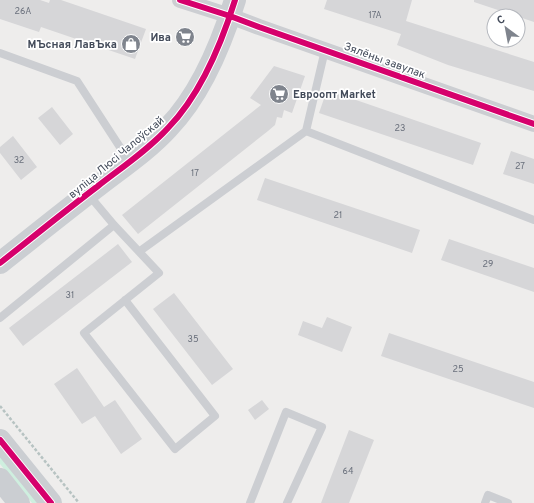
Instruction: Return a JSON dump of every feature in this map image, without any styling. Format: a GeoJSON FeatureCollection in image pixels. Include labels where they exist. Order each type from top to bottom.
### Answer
{"type":"FeatureCollection","features":[{"type":"Feature","properties":{"kind":"street","name":"Зялёны завулак"},"geometry":{"type":"LineString","coordinates":[[180,0],[232,8],[325,50],[534,124]]}},
{"type":"Feature","properties":{"kind":"street","name":"вуліца Люсі Чалоўскай"},"geometry":{"type":"LineString","coordinates":[[0,263],[129,162],[168,129],[185,108],[202,80],[232,8]]}},
{"type":"Feature","properties":{"kind":"street"},"geometry":{"type":"LineString","coordinates":[[0,440],[51,503]]}},
{"type":"Feature","properties":{"kind":"street"},"geometry":{"type":"LineString","coordinates":[[0,479],[19,503]]}},
{"type":"Feature","properties":{"kind":"lane"},"geometry":{"type":"LineString","coordinates":[[140,251],[306,131],[325,50]]}},
{"type":"Feature","properties":{"kind":"lane"},"geometry":{"type":"LineString","coordinates":[[0,53],[77,81],[129,162]]}},
{"type":"Feature","properties":{"kind":"lane"},"geometry":{"type":"LineString","coordinates":[[306,131],[534,220]]}},
{"type":"Feature","properties":{"kind":"lane"},"geometry":{"type":"LineString","coordinates":[[88,194],[114,225],[159,273],[125,300],[84,333],[175,449],[215,416],[125,300]]}},
{"type":"Feature","properties":{"kind":"lane"},"geometry":{"type":"LineString","coordinates":[[0,318],[114,225]]}},
{"type":"Feature","properties":{"kind":"lane"},"geometry":{"type":"LineString","coordinates":[[250,503],[286,412],[322,427],[287,503]]}},
{"type":"Feature","properties":{"kind":"lane"},"geometry":{"type":"LineString","coordinates":[[485,503],[488,495],[508,503]]}},
{"type":"Feature","properties":{"kind":"path"},"geometry":{"type":"LineString","coordinates":[[0,406],[79,503]]}},
{"type":"Feature","properties":{"kind":"green space"},"geometry":{"type":"Polygon","coordinates":[[[0,452],[41,503],[32,503],[0,464],[0,452]]]}},
{"type":"Feature","properties":{"kind":"building"},"geometry":{"type":"Polygon","coordinates":[[[0,0],[40,0],[49,3],[50,0],[61,0],[146,29],[135,59],[41,27],[39,32],[0,19],[0,0]]]}},
{"type":"Feature","properties":{"kind":"building"},"geometry":{"type":"Polygon","coordinates":[[[327,0],[412,0],[406,21],[486,47],[486,48],[490,48],[534,62],[534,91],[448,65],[397,45],[401,34],[324,9],[327,0]]]}},
{"type":"Feature","properties":{"kind":"building"},"geometry":{"type":"Polygon","coordinates":[[[474,0],[534,0],[534,22],[526,19],[526,8],[492,8],[474,2],[474,0]]]}},
{"type":"Feature","properties":{"kind":"building","name":"Ива"},"geometry":{"type":"Polygon","coordinates":[[[181,30],[194,35],[190,44],[177,40],[181,30]]]}},
{"type":"Feature","properties":{"kind":"building"},"geometry":{"type":"Polygon","coordinates":[[[274,66],[305,76],[292,113],[284,110],[282,118],[277,117],[275,125],[268,131],[138,234],[122,215],[261,105],[250,98],[274,66]]]}},
{"type":"Feature","properties":{"kind":"building"},"geometry":{"type":"Polygon","coordinates":[[[327,90],[481,143],[473,165],[319,113],[327,90]]]}},
{"type":"Feature","properties":{"kind":"building"},"geometry":{"type":"Polygon","coordinates":[[[52,107],[73,134],[60,145],[38,118],[52,107]]]}},
{"type":"Feature","properties":{"kind":"building"},"geometry":{"type":"Polygon","coordinates":[[[13,136],[37,167],[21,180],[0,153],[0,147],[13,136]]]}},
{"type":"Feature","properties":{"kind":"building"},"geometry":{"type":"Polygon","coordinates":[[[511,151],[534,159],[534,184],[503,174],[511,151]]]}},
{"type":"Feature","properties":{"kind":"building"},"geometry":{"type":"Polygon","coordinates":[[[265,178],[420,230],[412,253],[257,200],[265,178]]]}},
{"type":"Feature","properties":{"kind":"building"},"geometry":{"type":"Polygon","coordinates":[[[449,239],[534,268],[534,292],[441,260],[449,239]]]}},
{"type":"Feature","properties":{"kind":"building"},"geometry":{"type":"Polygon","coordinates":[[[118,244],[132,262],[23,346],[9,328],[118,244]]]}},
{"type":"Feature","properties":{"kind":"building"},"geometry":{"type":"Polygon","coordinates":[[[174,293],[233,369],[212,385],[153,309],[174,293]]]}},
{"type":"Feature","properties":{"kind":"building"},"geometry":{"type":"Polygon","coordinates":[[[327,317],[352,327],[342,352],[298,335],[303,321],[322,328],[327,317]]]}},
{"type":"Feature","properties":{"kind":"building"},"geometry":{"type":"Polygon","coordinates":[[[389,333],[534,382],[534,408],[381,356],[389,333]]]}},
{"type":"Feature","properties":{"kind":"building"},"geometry":{"type":"Polygon","coordinates":[[[77,368],[104,407],[115,400],[142,439],[121,454],[95,416],[82,424],[54,384],[77,368]]]}},
{"type":"Feature","properties":{"kind":"building"},"geometry":{"type":"Polygon","coordinates":[[[262,400],[269,409],[255,420],[248,410],[262,400]]]}},
{"type":"Feature","properties":{"kind":"building"},"geometry":{"type":"Polygon","coordinates":[[[349,430],[374,440],[349,503],[321,503],[349,430]]]}},
{"type":"Feature","properties":{"kind":"cycle path"},"geometry":{"type":"LineString","coordinates":[[180,0],[230,16],[534,124]]}},
{"type":"Feature","properties":{"kind":"cycle path"},"geometry":{"type":"LineString","coordinates":[[0,263],[143,151],[180,115],[209,68],[235,0]]}},
{"type":"Feature","properties":{"kind":"cycle path"},"geometry":{"type":"LineString","coordinates":[[0,440],[51,503]]}},
{"type":"Feature","properties":{"kind":"place","name":"Ива"},"geometry":{"type":"Point","coordinates":[185,37]}},
{"type":"Feature","properties":{"kind":"place","name":"МЪсная ЛавЪка"},"geometry":{"type":"Point","coordinates":[131,44]}},
{"type":"Feature","properties":{"kind":"place","name":"Евроопт Market"},"geometry":{"type":"Point","coordinates":[279,94]}}]}
